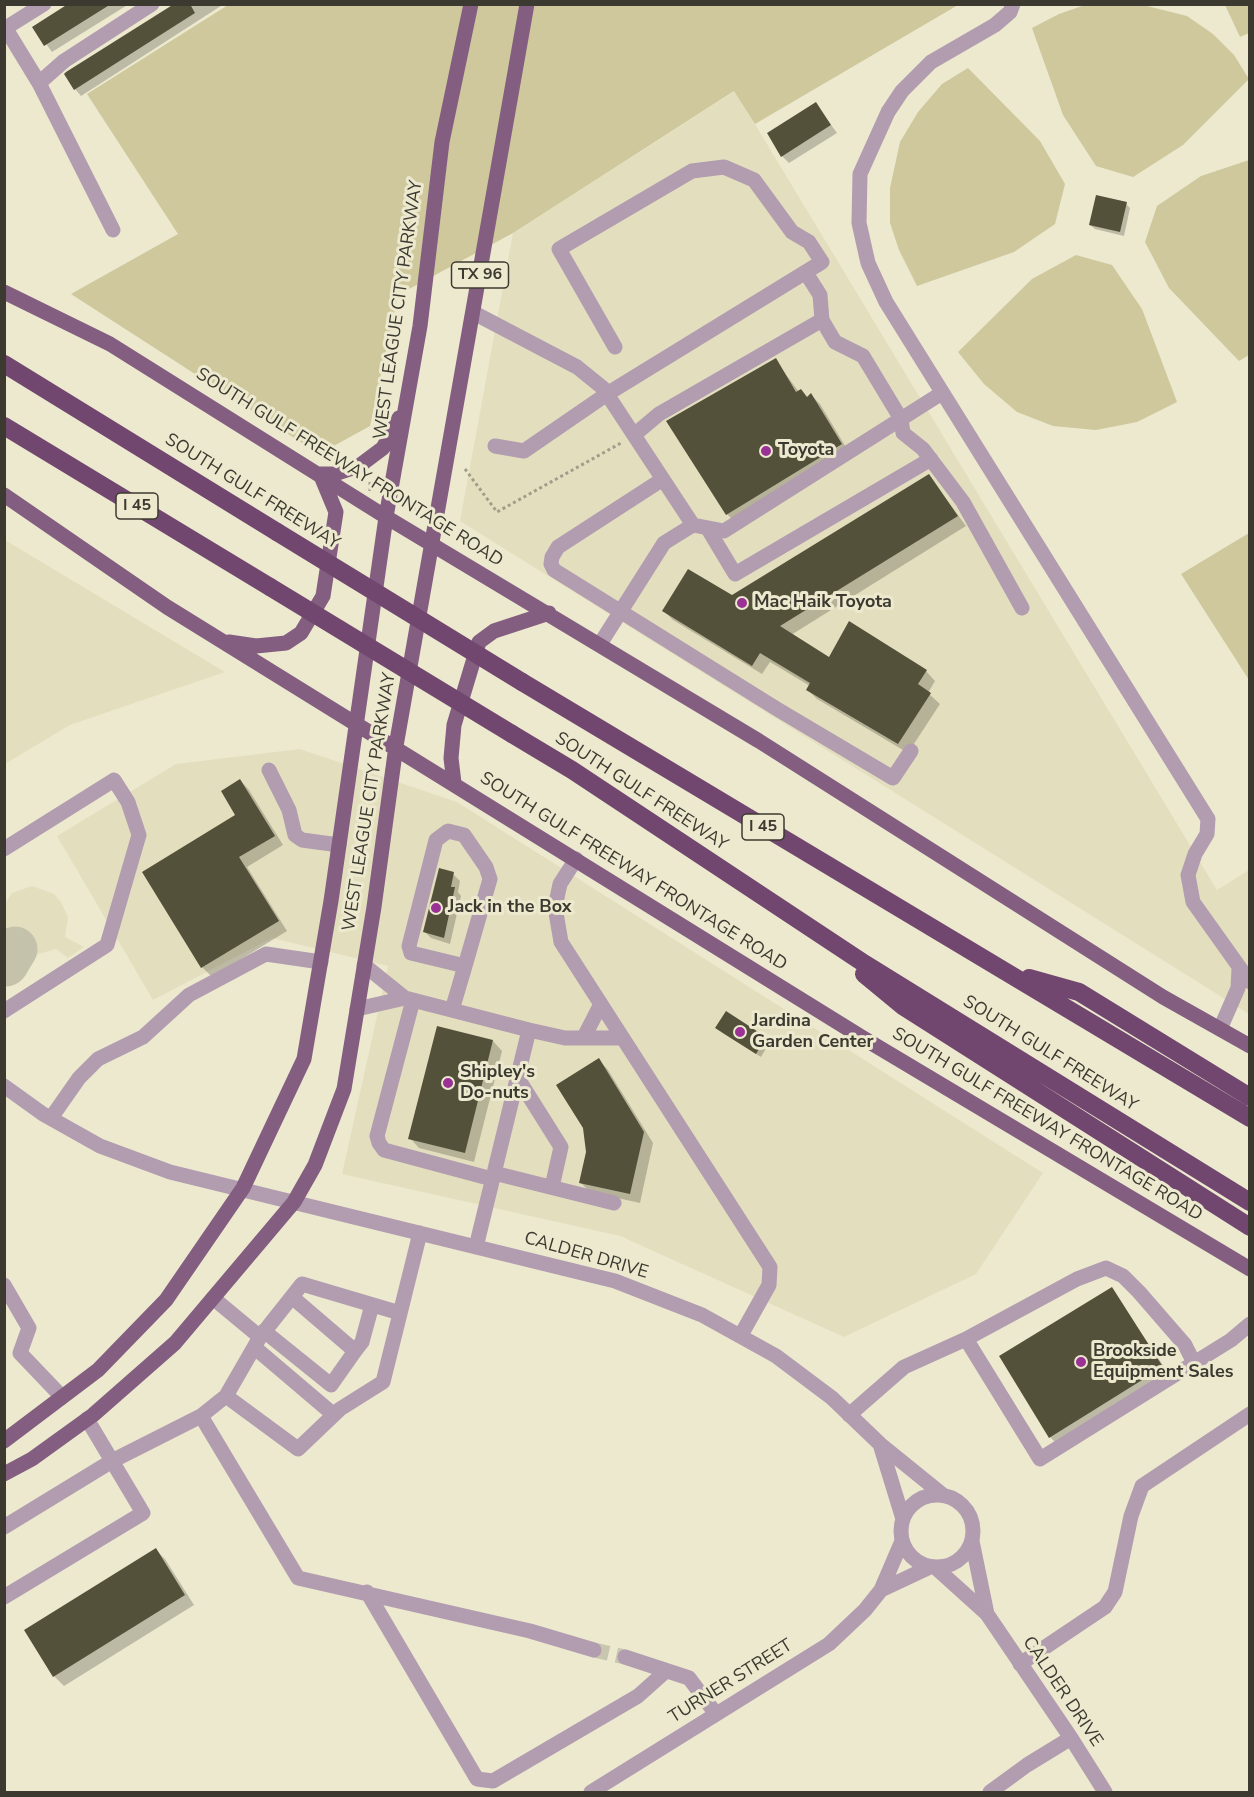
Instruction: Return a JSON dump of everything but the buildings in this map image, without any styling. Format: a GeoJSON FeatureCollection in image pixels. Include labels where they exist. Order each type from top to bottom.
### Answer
{"type":"FeatureCollection","features":[{"type":"Feature","properties":{"kind":"highway","name":"SOUTH GULF FREEWAY"},"geometry":{"type":"LineString","coordinates":[[4,364],[522,682],[1250,1118]]}},
{"type":"Feature","properties":{"kind":"highway","name":"SOUTH GULF FREEWAY"},"geometry":{"type":"LineString","coordinates":[[4,426],[572,770],[865,964],[1250,1202]]}},
{"type":"Feature","properties":{"kind":"highway"},"geometry":{"type":"LineString","coordinates":[[783,909],[904,1006],[1250,1227]]}},
{"type":"Feature","properties":{"kind":"highway"},"geometry":{"type":"LineString","coordinates":[[1004,971],[1079,992],[1250,1097]]}},
{"type":"Feature","properties":{"kind":"main road","name":"WEST LEAGUE CITY PARKWAY"},"geometry":{"type":"LineString","coordinates":[[4,1441],[98,1370],[166,1300],[243,1188],[304,1059],[339,845],[386,517],[420,326],[442,142],[471,4]]}},
{"type":"Feature","properties":{"kind":"main road","name":"WEST LEAGUE CITY PARKWAY"},"geometry":{"type":"LineString","coordinates":[[4,1474],[32,1459],[87,1419],[175,1343],[294,1202],[315,1165],[344,1089],[396,746],[527,4]]}},
{"type":"Feature","properties":{"kind":"main road","name":"SOUTH GULF FREEWAY FRONTAGE ROAD"},"geometry":{"type":"LineString","coordinates":[[4,292],[110,344],[386,517],[759,741],[1163,997],[1250,1046]]}},
{"type":"Feature","properties":{"kind":"main road"},"geometry":{"type":"LineString","coordinates":[[223,641],[256,646],[286,643],[301,633],[323,596],[336,512],[319,475],[335,474],[359,466],[383,448],[405,408]]}},
{"type":"Feature","properties":{"kind":"main road","name":"SOUTH GULF FREEWAY FRONTAGE ROAD"},"geometry":{"type":"LineString","coordinates":[[4,495],[164,605],[396,746],[863,1038],[1250,1269]]}},
{"type":"Feature","properties":{"kind":"main road"},"geometry":{"type":"LineString","coordinates":[[454,783],[452,758],[454,725],[479,642],[494,631],[549,613]]}},
{"type":"Feature","properties":{"kind":"street"},"geometry":{"type":"LineString","coordinates":[[44,4],[5,29],[39,83],[113,230]]}},
{"type":"Feature","properties":{"kind":"street"},"geometry":{"type":"LineString","coordinates":[[39,83],[64,61],[152,4]]}},
{"type":"Feature","properties":{"kind":"street"},"geometry":{"type":"LineString","coordinates":[[1013,4],[1010,12],[995,25],[931,62],[902,91],[873,141],[861,174],[858,223],[868,263],[886,302],[1208,819],[1208,834],[1195,854],[1188,875],[1193,902],[1250,982]]}},
{"type":"Feature","properties":{"kind":"street"},"geometry":{"type":"LineString","coordinates":[[495,446],[524,451],[607,394],[822,262],[809,242],[792,232],[754,180],[724,167],[692,171],[559,249],[615,347]]}},
{"type":"Feature","properties":{"kind":"street"},"geometry":{"type":"LineString","coordinates":[[806,273],[820,295],[822,320],[835,342],[864,356],[901,419],[903,433],[931,459],[963,502],[1022,608]]}},
{"type":"Feature","properties":{"kind":"street"},"geometry":{"type":"LineString","coordinates":[[474,313],[577,367],[603,388],[663,479],[735,574],[931,459]]}},
{"type":"Feature","properties":{"kind":"street"},"geometry":{"type":"LineString","coordinates":[[634,435],[659,414],[822,320]]}},
{"type":"Feature","properties":{"kind":"street"},"geometry":{"type":"LineString","coordinates":[[600,644],[664,543],[700,527],[724,531],[942,393]]}},
{"type":"Feature","properties":{"kind":"street"},"geometry":{"type":"LineString","coordinates":[[663,479],[558,547],[552,557],[551,564],[554,570],[777,709],[893,778],[911,751]]}},
{"type":"Feature","properties":{"kind":"street"},"geometry":{"type":"LineString","coordinates":[[269,770],[289,810],[296,835],[302,840],[339,845]]}},
{"type":"Feature","properties":{"kind":"street"},"geometry":{"type":"LineString","coordinates":[[4,849],[114,780],[128,802],[139,835],[107,945],[4,1011]]}},
{"type":"Feature","properties":{"kind":"street"},"geometry":{"type":"LineString","coordinates":[[452,1010],[465,966],[490,879],[486,867],[464,835],[448,831],[435,840],[409,946],[411,953],[465,966]]}},
{"type":"Feature","properties":{"kind":"street"},"geometry":{"type":"LineString","coordinates":[[576,859],[560,884],[555,907],[561,942],[770,1267],[769,1285],[741,1335]]}},
{"type":"Feature","properties":{"kind":"street"},"geometry":{"type":"LineString","coordinates":[[51,1118],[79,1078],[98,1059],[143,1037],[189,995],[266,954],[321,962]]}},
{"type":"Feature","properties":{"kind":"street"},"geometry":{"type":"LineString","coordinates":[[364,965],[409,999],[565,1038],[622,1038]]}},
{"type":"Feature","properties":{"kind":"street"},"geometry":{"type":"LineString","coordinates":[[1220,1029],[1238,988],[1239,968]]}},
{"type":"Feature","properties":{"kind":"street"},"geometry":{"type":"LineString","coordinates":[[357,1009],[409,999]]}},
{"type":"Feature","properties":{"kind":"street"},"geometry":{"type":"LineString","coordinates":[[409,999],[377,1137],[384,1150],[614,1203]]}},
{"type":"Feature","properties":{"kind":"street"},"geometry":{"type":"LineString","coordinates":[[584,1037],[601,1004]]}},
{"type":"Feature","properties":{"kind":"street"},"geometry":{"type":"LineString","coordinates":[[476,1247],[529,1030]]}},
{"type":"Feature","properties":{"kind":"street"},"geometry":{"type":"LineString","coordinates":[[517,1077],[561,1147],[552,1187]]}},
{"type":"Feature","properties":{"kind":"street","name":"CALDER DRIVE"},"geometry":{"type":"LineString","coordinates":[[4,1086],[51,1118],[100,1146],[160,1168],[615,1281],[702,1314],[741,1335],[794,1370],[943,1495]]}},
{"type":"Feature","properties":{"kind":"street"},"geometry":{"type":"LineString","coordinates":[[226,1396],[298,1449],[333,1415],[383,1382],[420,1233]]}},
{"type":"Feature","properties":{"kind":"street"},"geometry":{"type":"LineString","coordinates":[[849,1415],[904,1367],[933,1351],[966,1339],[1077,1279],[1106,1268],[1123,1276],[1139,1292],[1185,1345],[1194,1363]]}},
{"type":"Feature","properties":{"kind":"street"},"geometry":{"type":"LineString","coordinates":[[4,1527],[112,1461],[201,1416],[226,1396],[259,1338],[302,1284],[400,1313]]}},
{"type":"Feature","properties":{"kind":"street"},"geometry":{"type":"LineString","coordinates":[[4,1285],[29,1328],[20,1353],[62,1397]]}},
{"type":"Feature","properties":{"kind":"street"},"geometry":{"type":"LineString","coordinates":[[292,1297],[354,1351]]}},
{"type":"Feature","properties":{"kind":"street"},"geometry":{"type":"LineString","coordinates":[[213,1298],[259,1338],[333,1415]]}},
{"type":"Feature","properties":{"kind":"street"},"geometry":{"type":"LineString","coordinates":[[259,1338],[331,1385],[362,1342],[372,1305]]}},
{"type":"Feature","properties":{"kind":"street"},"geometry":{"type":"LineString","coordinates":[[966,1339],[1040,1459],[1194,1363],[1250,1324]]}},
{"type":"Feature","properties":{"kind":"street"},"geometry":{"type":"LineString","coordinates":[[1020,1664],[1105,1607],[1115,1592],[1131,1516],[1142,1486],[1250,1414]]}},
{"type":"Feature","properties":{"kind":"street"},"geometry":{"type":"LineString","coordinates":[[201,1416],[298,1578],[530,1631],[594,1650]]}},
{"type":"Feature","properties":{"kind":"street"},"geometry":{"type":"LineString","coordinates":[[4,1597],[143,1513],[87,1419]]}},
{"type":"Feature","properties":{"kind":"street","name":"CALDER DRIVE"},"geometry":{"type":"LineString","coordinates":[[880,1444],[903,1519]]}},
{"type":"Feature","properties":{"kind":"street"},"geometry":{"type":"LineString","coordinates":[[943,1495],[954,1499],[968,1511],[974,1528],[972,1541],[959,1561],[933,1567],[915,1560],[902,1541],[903,1519],[909,1508],[919,1500],[943,1495]]}},
{"type":"Feature","properties":{"kind":"street","name":"TURNER STREET"},"geometry":{"type":"LineString","coordinates":[[591,1792],[829,1644],[865,1611],[881,1590],[902,1541]]}},
{"type":"Feature","properties":{"kind":"street","name":"CALDER DRIVE"},"geometry":{"type":"LineString","coordinates":[[972,1541],[987,1614]]}},
{"type":"Feature","properties":{"kind":"street","name":"CALDER DRIVE"},"geometry":{"type":"LineString","coordinates":[[933,1567],[987,1614],[1105,1792]]}},
{"type":"Feature","properties":{"kind":"street","name":"TURNER STREET"},"geometry":{"type":"LineString","coordinates":[[881,1590],[933,1567]]}},
{"type":"Feature","properties":{"kind":"street"},"geometry":{"type":"LineString","coordinates":[[367,1592],[477,1779],[493,1780],[504,1774],[638,1696],[666,1671]]}},
{"type":"Feature","properties":{"kind":"street"},"geometry":{"type":"LineString","coordinates":[[625,1657],[689,1678],[716,1713]]}},
{"type":"Feature","properties":{"kind":"street"},"geometry":{"type":"LineString","coordinates":[[990,1792],[1027,1765],[1071,1738]]}},
{"type":"Feature","properties":{"kind":"path"},"geometry":{"type":"LineString","coordinates":[[465,469],[497,512],[634,435]]}},
{"type":"Feature","properties":{"kind":"shaded area"},"geometry":{"type":"Polygon","coordinates":[[[228,5],[958,5],[755,124],[734,91],[513,233],[398,295],[370,426],[319,454],[71,294],[178,234],[87,94],[228,5]]]}},
{"type":"Feature","properties":{"kind":"shaded area"},"geometry":{"type":"Polygon","coordinates":[[[1085,5],[1143,5],[1187,16],[1213,34],[1234,55],[1249,79],[1183,145],[1133,177],[1096,166],[1063,115],[1032,28],[1059,14],[1085,5]]]}},
{"type":"Feature","properties":{"kind":"shaded area"},"geometry":{"type":"Polygon","coordinates":[[[1225,5],[1249,5],[1249,33],[1240,37],[1225,5]]]}},
{"type":"Feature","properties":{"kind":"shaded area"},"geometry":{"type":"Polygon","coordinates":[[[968,68],[1040,141],[1065,184],[1055,224],[1014,252],[917,286],[899,250],[890,223],[890,188],[900,142],[918,112],[942,84],[968,68]]]}},
{"type":"Feature","properties":{"kind":"shaded area"},"geometry":{"type":"Polygon","coordinates":[[[735,91],[1217,890],[1249,870],[1249,1014],[460,521],[513,233],[735,91]]]}},
{"type":"Feature","properties":{"kind":"shaded area"},"geometry":{"type":"Polygon","coordinates":[[[1249,160],[1249,355],[1239,361],[1169,288],[1145,242],[1157,206],[1201,176],[1249,160]]]}},
{"type":"Feature","properties":{"kind":"shaded area"},"geometry":{"type":"Polygon","coordinates":[[[1076,255],[1112,265],[1142,309],[1177,402],[1137,422],[1096,430],[1053,426],[1017,412],[984,384],[958,352],[1032,279],[1076,255]]]}},
{"type":"Feature","properties":{"kind":"shaded area"},"geometry":{"type":"Polygon","coordinates":[[[1249,533],[1249,680],[1181,574],[1249,533]]]}},
{"type":"Feature","properties":{"kind":"shaded area"},"geometry":{"type":"Polygon","coordinates":[[[5,540],[225,672],[70,725],[5,764],[5,540]]]}},
{"type":"Feature","properties":{"kind":"shaded area"},"geometry":{"type":"Polygon","coordinates":[[[300,749],[457,802],[1043,1173],[976,1274],[844,1337],[620,1236],[342,1174],[388,966],[272,938],[153,1000],[57,836],[176,764],[300,749]]]}},
{"type":"Feature","properties":{"kind":"shaded area"},"geometry":{"type":"Polygon","coordinates":[[[32,886],[54,894],[61,902],[68,917],[65,937],[84,947],[68,958],[56,949],[35,955],[19,953],[11,966],[12,973],[5,982],[5,955],[9,947],[5,941],[5,903],[12,893],[32,886]]]}},
{"type":"Feature","properties":{"kind":"taxiway"},"geometry":{"type":"LineString","coordinates":[[6,964],[15,949]]}},
{"type":"Feature","properties":{"kind":"tunnel"},"geometry":{"type":"LineString","coordinates":[[594,1650],[625,1657]]}},
{"type":"Feature","properties":{"kind":"place","name":"Toyota"},"geometry":{"type":"Point","coordinates":[766,451]}},
{"type":"Feature","properties":{"kind":"place","name":"Mac Haik Toyota"},"geometry":{"type":"Point","coordinates":[742,603]}},
{"type":"Feature","properties":{"kind":"place","name":"Jack in the Box"},"geometry":{"type":"Point","coordinates":[436,908]}},
{"type":"Feature","properties":{"kind":"place","name":"Jardina Garden Center"},"geometry":{"type":"Point","coordinates":[740,1032]}},
{"type":"Feature","properties":{"kind":"place","name":"Shipley's Do-nuts"},"geometry":{"type":"Point","coordinates":[448,1083]}},
{"type":"Feature","properties":{"kind":"place","name":"Brookside Equipment Sales"},"geometry":{"type":"Point","coordinates":[1081,1362]}}]}
